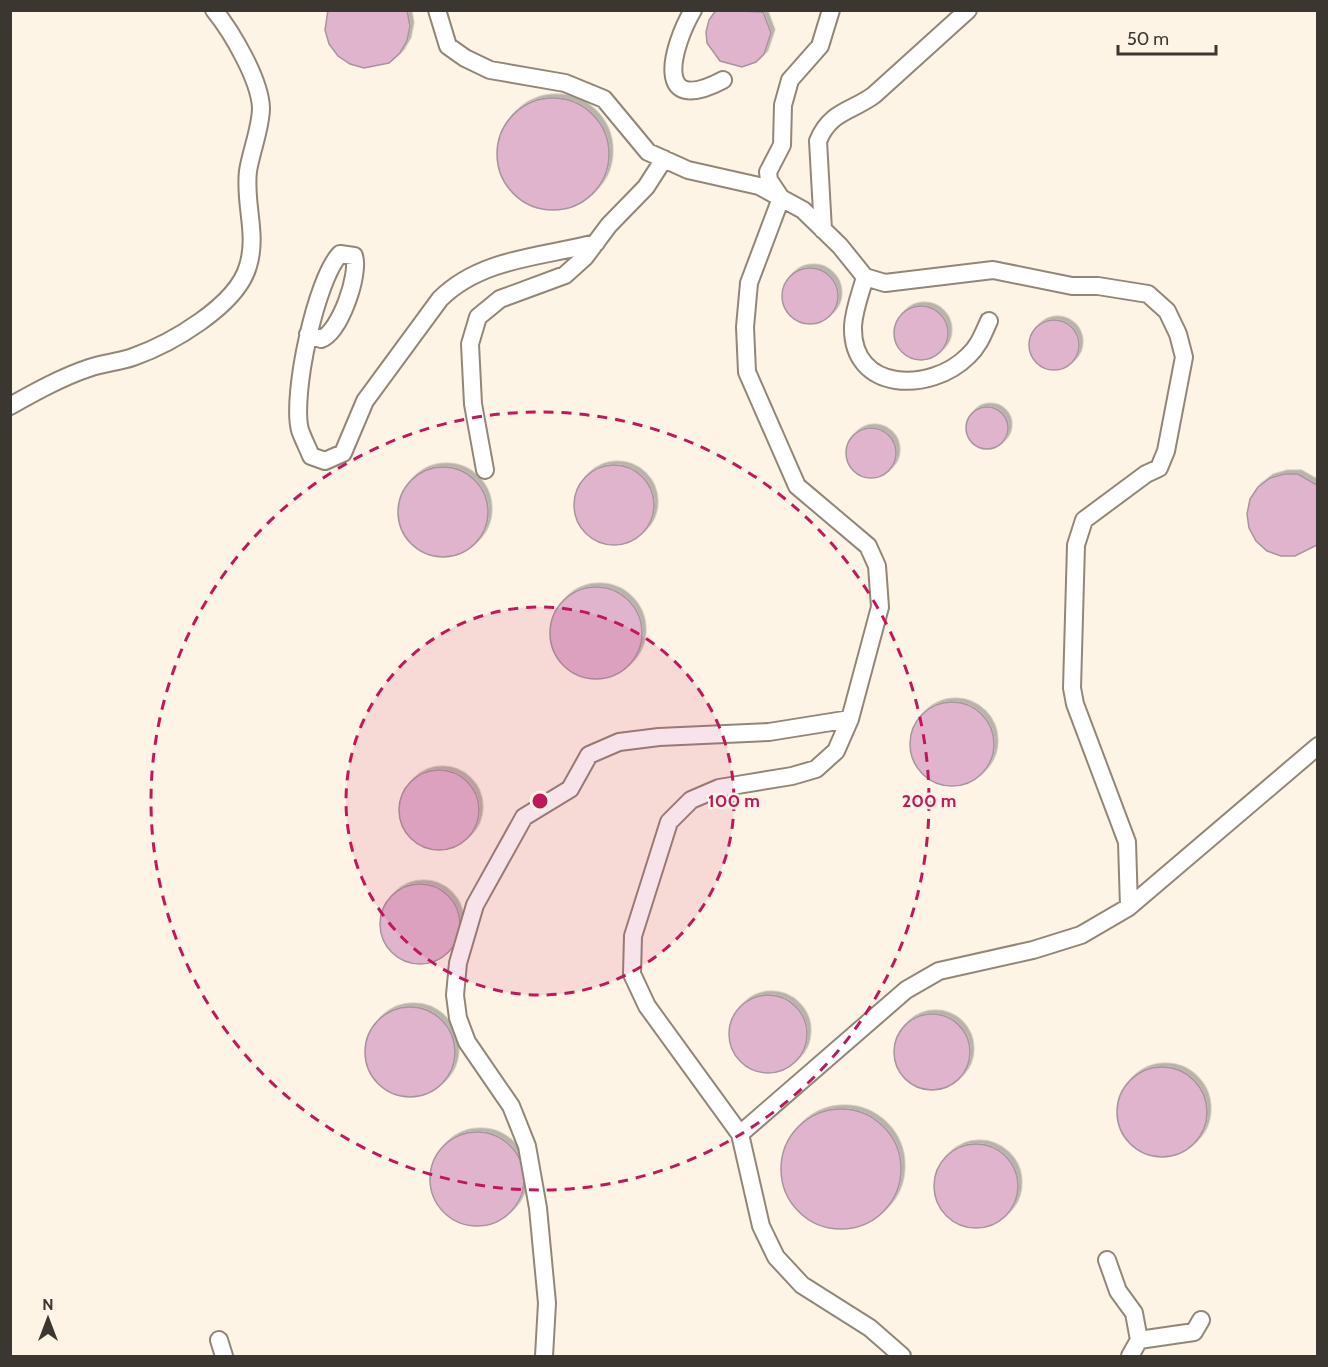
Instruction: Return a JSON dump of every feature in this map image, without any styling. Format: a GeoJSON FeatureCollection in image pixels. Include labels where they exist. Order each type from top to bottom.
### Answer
{"type":"FeatureCollection","features":[{"type":"Feature","properties":{"kind":"lane"},"geometry":{"type":"LineString","coordinates":[[10,406],[87,368],[132,357],[157,347],[216,309],[243,283],[252,246],[248,176],[261,109],[241,51],[229,29],[214,10]]}},
{"type":"Feature","properties":{"kind":"lane"},"geometry":{"type":"LineString","coordinates":[[437,10],[448,46],[465,58],[490,70],[565,83],[604,99],[648,152],[688,170],[759,186],[803,210],[865,277],[885,283],[993,270],[1072,286],[1148,294],[1167,311],[1178,334],[1184,357],[1166,451],[1159,468],[1146,474],[1084,520],[1077,545],[1071,688],[1127,842],[1129,907]]}},
{"type":"Feature","properties":{"kind":"lane"},"geometry":{"type":"LineString","coordinates":[[693,10],[676,45],[672,67],[674,76],[682,89],[691,92],[705,89],[723,80]]}},
{"type":"Feature","properties":{"kind":"lane"},"geometry":{"type":"LineString","coordinates":[[781,198],[768,172],[782,146],[783,105],[790,81],[820,46],[831,10]]}},
{"type":"Feature","properties":{"kind":"lane"},"geometry":{"type":"LineString","coordinates":[[823,230],[818,141],[823,128],[834,116],[861,105],[874,95],[968,10]]}},
{"type":"Feature","properties":{"kind":"lane"},"geometry":{"type":"LineString","coordinates":[[485,470],[473,405],[470,345],[478,317],[500,299],[565,274],[585,257],[609,225],[645,187],[664,159]]}},
{"type":"Feature","properties":{"kind":"lane"},"geometry":{"type":"LineString","coordinates":[[781,198],[749,283],[745,327],[747,372],[797,486],[868,546],[878,566],[880,607],[850,719],[836,751],[816,769],[792,776],[719,788],[691,800],[669,822],[633,936],[632,974],[647,1006],[740,1134],[761,1226],[776,1257],[802,1285],[870,1328],[902,1356]]}},
{"type":"Feature","properties":{"kind":"lane"},"geometry":{"type":"LineString","coordinates":[[308,334],[321,339],[332,332],[353,283],[357,266],[354,256],[340,254],[334,261],[308,334],[300,387],[300,429],[311,456],[325,461],[343,453],[365,401],[440,299],[455,285],[517,258],[596,243]]}},
{"type":"Feature","properties":{"kind":"lane"},"geometry":{"type":"LineString","coordinates":[[865,277],[856,308],[854,338],[859,355],[869,370],[882,378],[892,381],[908,380],[934,376],[951,369],[980,343],[989,321]]}},
{"type":"Feature","properties":{"kind":"lane"},"geometry":{"type":"LineString","coordinates":[[544,1356],[547,1303],[538,1208],[527,1146],[512,1106],[467,1042],[459,1018],[455,995],[458,963],[475,905],[524,817],[570,789],[589,755],[619,742],[658,737],[769,732],[850,719]]}},
{"type":"Feature","properties":{"kind":"lane"},"geometry":{"type":"LineString","coordinates":[[740,1134],[906,990],[939,971],[1033,950],[1081,935],[1129,907],[1315,751]]}},
{"type":"Feature","properties":{"kind":"lane"},"geometry":{"type":"LineString","coordinates":[[1107,1260],[1118,1291],[1134,1313],[1139,1340],[1130,1356]]}},
{"type":"Feature","properties":{"kind":"lane"},"geometry":{"type":"LineString","coordinates":[[1139,1340],[1194,1332],[1201,1320]]}},
{"type":"Feature","properties":{"kind":"lane"},"geometry":{"type":"LineString","coordinates":[[219,1340],[224,1356]]}},
{"type":"Feature","properties":{"kind":"building"},"geometry":{"type":"Polygon","coordinates":[[[328,10],[407,10],[410,26],[407,41],[400,53],[389,63],[364,68],[350,64],[338,56],[329,44],[325,30],[328,10]]]}},
{"type":"Feature","properties":{"kind":"building"},"geometry":{"type":"Polygon","coordinates":[[[716,10],[763,12],[771,33],[764,54],[756,62],[742,67],[720,61],[707,43],[706,32],[709,20],[716,10]]]}},
{"type":"Feature","properties":{"kind":"building"},"geometry":{"type":"Polygon","coordinates":[[[553,98],[574,102],[593,114],[605,133],[609,154],[605,175],[593,194],[574,206],[553,210],[532,206],[513,194],[501,175],[497,154],[501,133],[513,114],[532,102],[553,98]]]}},
{"type":"Feature","properties":{"kind":"building"},"geometry":{"type":"Polygon","coordinates":[[[810,268],[825,273],[833,281],[838,296],[833,311],[825,319],[810,324],[795,319],[787,311],[782,296],[787,281],[795,273],[810,268]]]}},
{"type":"Feature","properties":{"kind":"building"},"geometry":{"type":"Polygon","coordinates":[[[921,306],[931,308],[940,314],[946,323],[948,333],[946,343],[940,352],[931,358],[921,360],[911,358],[902,352],[896,343],[894,333],[896,323],[902,314],[911,308],[921,306]]]}},
{"type":"Feature","properties":{"kind":"building"},"geometry":{"type":"Polygon","coordinates":[[[1049,320],[1059,320],[1072,327],[1079,340],[1079,350],[1072,363],[1059,370],[1049,370],[1040,366],[1033,359],[1029,350],[1029,340],[1033,331],[1040,324],[1049,320]]]}},
{"type":"Feature","properties":{"kind":"building"},"geometry":{"type":"Polygon","coordinates":[[[987,407],[995,408],[1002,413],[1007,420],[1007,436],[1002,443],[995,448],[987,449],[979,448],[972,443],[967,436],[966,428],[967,420],[972,413],[979,408],[987,407]]]}},
{"type":"Feature","properties":{"kind":"building"},"geometry":{"type":"Polygon","coordinates":[[[871,428],[889,435],[896,453],[889,471],[871,478],[853,471],[846,453],[853,435],[871,428]]]}},
{"type":"Feature","properties":{"kind":"building"},"geometry":{"type":"Polygon","coordinates":[[[614,465],[629,468],[642,477],[651,490],[654,505],[651,520],[642,533],[629,542],[614,545],[599,542],[586,533],[577,520],[574,505],[577,490],[586,477],[599,468],[614,465]]]}},
{"type":"Feature","properties":{"kind":"building"},"geometry":{"type":"Polygon","coordinates":[[[443,467],[460,471],[475,480],[484,495],[488,512],[484,529],[475,544],[460,553],[443,557],[426,553],[411,544],[402,529],[398,512],[402,495],[411,480],[426,471],[443,467]]]}},
{"type":"Feature","properties":{"kind":"building"},"geometry":{"type":"Polygon","coordinates":[[[1284,474],[1298,474],[1317,485],[1317,545],[1295,556],[1281,556],[1267,551],[1256,541],[1249,528],[1247,514],[1250,499],[1258,487],[1270,478],[1284,474]]]}},
{"type":"Feature","properties":{"kind":"building"},"geometry":{"type":"Polygon","coordinates":[[[596,587],[614,590],[629,600],[639,615],[642,633],[639,651],[629,666],[614,676],[596,679],[578,676],[563,666],[553,651],[550,633],[553,615],[563,600],[578,590],[596,587]]]}},
{"type":"Feature","properties":{"kind":"building"},"geometry":{"type":"Polygon","coordinates":[[[952,702],[975,709],[987,721],[994,744],[987,767],[975,779],[952,786],[929,779],[917,767],[910,744],[917,721],[929,709],[952,702]]]}},
{"type":"Feature","properties":{"kind":"building"},"geometry":{"type":"Polygon","coordinates":[[[439,770],[454,773],[467,782],[476,795],[479,810],[476,825],[467,838],[454,847],[439,850],[424,847],[411,838],[402,825],[399,810],[402,795],[411,782],[424,773],[439,770]]]}},
{"type":"Feature","properties":{"kind":"building"},"geometry":{"type":"Polygon","coordinates":[[[420,884],[435,887],[448,896],[457,909],[460,924],[457,939],[448,952],[435,961],[420,964],[405,961],[392,952],[383,939],[380,924],[383,909],[392,896],[405,887],[420,884]]]}},
{"type":"Feature","properties":{"kind":"building"},"geometry":{"type":"Polygon","coordinates":[[[768,995],[783,998],[796,1006],[804,1019],[807,1034],[804,1049],[796,1062],[783,1070],[768,1073],[753,1070],[740,1062],[732,1049],[729,1034],[732,1019],[740,1006],[753,998],[768,995]]]}},
{"type":"Feature","properties":{"kind":"building"},"geometry":{"type":"Polygon","coordinates":[[[410,1007],[427,1011],[442,1020],[451,1035],[455,1052],[451,1069],[442,1084],[427,1093],[410,1097],[393,1093],[378,1084],[369,1069],[365,1052],[369,1035],[378,1020],[393,1011],[410,1007]]]}},
{"type":"Feature","properties":{"kind":"building"},"geometry":{"type":"Polygon","coordinates":[[[932,1014],[946,1017],[959,1025],[967,1038],[970,1052],[967,1066],[959,1079],[946,1087],[932,1090],[918,1087],[905,1079],[897,1066],[894,1052],[897,1038],[905,1025],[918,1017],[932,1014]]]}},
{"type":"Feature","properties":{"kind":"building"},"geometry":{"type":"Polygon","coordinates":[[[1153,1067],[1171,1067],[1187,1074],[1200,1087],[1207,1103],[1207,1121],[1200,1137],[1187,1150],[1171,1157],[1153,1157],[1137,1150],[1124,1137],[1117,1121],[1117,1103],[1124,1087],[1137,1074],[1153,1067]]]}},
{"type":"Feature","properties":{"kind":"building"},"geometry":{"type":"Polygon","coordinates":[[[841,1109],[864,1114],[883,1127],[896,1146],[901,1169],[896,1192],[883,1211],[864,1224],[841,1229],[818,1224],[799,1211],[786,1192],[781,1169],[786,1146],[799,1127],[818,1114],[841,1109]]]}},
{"type":"Feature","properties":{"kind":"building"},"geometry":{"type":"Polygon","coordinates":[[[477,1132],[495,1136],[510,1146],[520,1161],[524,1179],[520,1197],[510,1212],[495,1222],[477,1226],[459,1222],[444,1212],[434,1197],[430,1179],[434,1161],[444,1146],[459,1136],[477,1132]]]}},
{"type":"Feature","properties":{"kind":"building"},"geometry":{"type":"Polygon","coordinates":[[[976,1144],[992,1147],[1006,1156],[1015,1170],[1018,1186],[1015,1202],[1006,1216],[992,1225],[976,1228],[960,1225],[946,1216],[937,1202],[934,1186],[937,1170],[946,1156],[960,1147],[976,1144]]]}}]}
